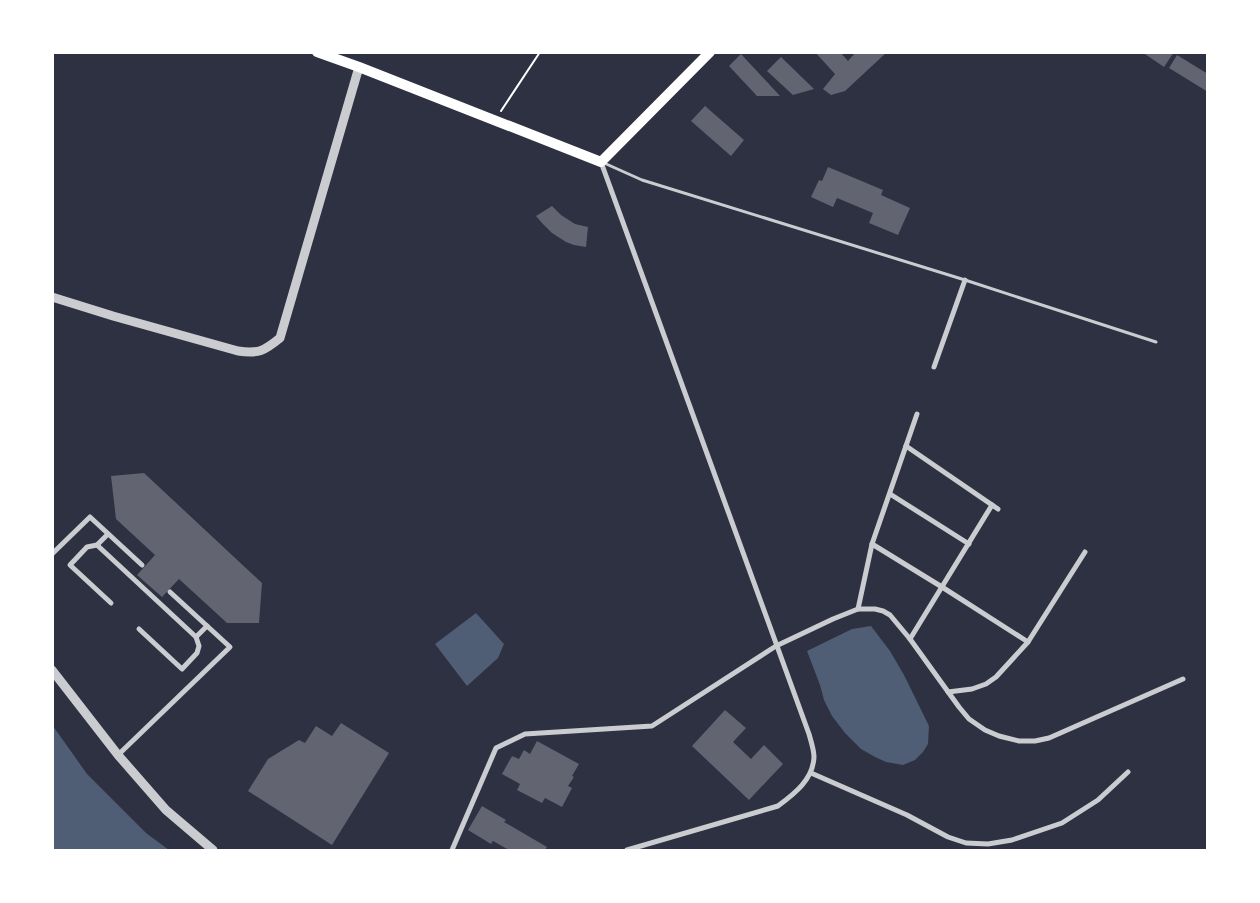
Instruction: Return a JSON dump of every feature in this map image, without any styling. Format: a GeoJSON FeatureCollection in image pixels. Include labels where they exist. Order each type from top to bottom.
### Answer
{"type":"FeatureCollection","features":[{"type":"Feature","properties":{"kind":"main road"},"geometry":{"type":"LineString","coordinates":[[317,52],[601,162],[710,52]]}},
{"type":"Feature","properties":{"kind":"street"},"geometry":{"type":"LineString","coordinates":[[52,297],[238,351],[251,353],[261,351],[270,346],[280,338],[359,67]]}},
{"type":"Feature","properties":{"kind":"street"},"geometry":{"type":"LineString","coordinates":[[601,162],[809,734],[814,756],[811,773],[798,791],[778,806],[627,850]]}},
{"type":"Feature","properties":{"kind":"street"},"geometry":{"type":"LineString","coordinates":[[934,367],[964,280]]}},
{"type":"Feature","properties":{"kind":"street"},"geometry":{"type":"LineString","coordinates":[[858,609],[872,544],[917,414]]}},
{"type":"Feature","properties":{"kind":"street"},"geometry":{"type":"LineString","coordinates":[[906,446],[998,509]]}},
{"type":"Feature","properties":{"kind":"street"},"geometry":{"type":"LineString","coordinates":[[890,494],[968,544]]}},
{"type":"Feature","properties":{"kind":"street"},"geometry":{"type":"LineString","coordinates":[[910,639],[992,505]]}},
{"type":"Feature","properties":{"kind":"street"},"geometry":{"type":"LineString","coordinates":[[52,554],[90,517],[142,565]]}},
{"type":"Feature","properties":{"kind":"street"},"geometry":{"type":"LineString","coordinates":[[108,534],[97,545],[87,546],[70,565],[111,603]]}},
{"type":"Feature","properties":{"kind":"street"},"geometry":{"type":"LineString","coordinates":[[872,544],[1028,642]]}},
{"type":"Feature","properties":{"kind":"street"},"geometry":{"type":"LineString","coordinates":[[97,545],[196,637],[199,646],[197,653],[182,669],[139,629]]}},
{"type":"Feature","properties":{"kind":"street"},"geometry":{"type":"LineString","coordinates":[[948,692],[972,689],[986,684],[996,677],[1028,642],[1085,552]]}},
{"type":"Feature","properties":{"kind":"street"},"geometry":{"type":"LineString","coordinates":[[118,755],[230,646],[170,592]]}},
{"type":"Feature","properties":{"kind":"street"},"geometry":{"type":"LineString","coordinates":[[452,850],[496,748],[525,734],[652,726],[776,646],[858,609],[875,609],[890,615],[969,719],[985,730],[1019,741],[1035,741],[1049,738],[1182,679]]}},
{"type":"Feature","properties":{"kind":"street"},"geometry":{"type":"LineString","coordinates":[[196,637],[207,626]]}},
{"type":"Feature","properties":{"kind":"street"},"geometry":{"type":"LineString","coordinates":[[52,670],[118,755],[166,810],[213,850]]}},
{"type":"Feature","properties":{"kind":"street"},"geometry":{"type":"LineString","coordinates":[[811,773],[907,815],[948,837],[966,843],[988,844],[1012,840],[1062,823],[1098,800],[1128,772]]}},
{"type":"Feature","properties":{"kind":"lane"},"geometry":{"type":"LineString","coordinates":[[601,162],[642,180],[1156,342]]}},
{"type":"Feature","properties":{"kind":"path"},"geometry":{"type":"LineString","coordinates":[[495,120],[540,52]]}},
{"type":"Feature","properties":{"kind":"water"},"geometry":{"type":"Polygon","coordinates":[[[476,613],[504,644],[498,658],[467,686],[435,644],[476,613]]]}},
{"type":"Feature","properties":{"kind":"water"},"geometry":{"type":"Polygon","coordinates":[[[871,626],[890,651],[904,675],[929,726],[928,744],[923,752],[915,760],[903,765],[886,762],[875,757],[861,749],[845,733],[832,716],[824,700],[807,651],[852,629],[871,626]]]}},
{"type":"Feature","properties":{"kind":"water"},"geometry":{"type":"Polygon","coordinates":[[[53,726],[87,774],[146,833],[169,850],[53,850],[53,726]]]}},
{"type":"Feature","properties":{"kind":"building"},"geometry":{"type":"Polygon","coordinates":[[[815,52],[840,52],[848,61],[856,52],[887,52],[845,91],[831,95],[823,89],[835,74],[815,52]]]}},
{"type":"Feature","properties":{"kind":"building"},"geometry":{"type":"Polygon","coordinates":[[[1142,52],[1174,52],[1164,67],[1142,52]]]}},
{"type":"Feature","properties":{"kind":"building"},"geometry":{"type":"Polygon","coordinates":[[[741,54],[780,96],[757,96],[729,66],[741,54]]]}},
{"type":"Feature","properties":{"kind":"building"},"geometry":{"type":"Polygon","coordinates":[[[1177,55],[1208,74],[1208,92],[1169,68],[1177,55]]]}},
{"type":"Feature","properties":{"kind":"building"},"geometry":{"type":"Polygon","coordinates":[[[781,57],[814,89],[793,95],[767,71],[781,57]]]}},
{"type":"Feature","properties":{"kind":"building"},"geometry":{"type":"Polygon","coordinates":[[[705,106],[744,140],[731,156],[691,121],[705,106]]]}},
{"type":"Feature","properties":{"kind":"building"},"geometry":{"type":"Polygon","coordinates":[[[828,167],[883,190],[881,195],[910,208],[898,235],[869,223],[873,213],[837,198],[833,207],[811,197],[819,180],[822,181],[828,167]]]}},
{"type":"Feature","properties":{"kind":"building"},"geometry":{"type":"Polygon","coordinates":[[[552,206],[561,215],[575,224],[588,227],[586,247],[566,242],[552,233],[536,216],[552,206]]]}},
{"type":"Feature","properties":{"kind":"building"},"geometry":{"type":"Polygon","coordinates":[[[144,473],[262,583],[259,623],[227,623],[179,579],[162,597],[137,575],[155,555],[116,519],[111,476],[144,473]]]}},
{"type":"Feature","properties":{"kind":"building"},"geometry":{"type":"Polygon","coordinates":[[[725,710],[746,728],[733,742],[751,759],[764,745],[783,764],[749,800],[692,746],[725,710]]]}},
{"type":"Feature","properties":{"kind":"building"},"geometry":{"type":"Polygon","coordinates":[[[341,723],[389,753],[332,845],[248,791],[268,759],[299,740],[305,743],[316,726],[332,736],[341,723]]]}},
{"type":"Feature","properties":{"kind":"building"},"geometry":{"type":"Polygon","coordinates":[[[537,741],[579,764],[568,786],[572,788],[562,807],[545,798],[542,803],[517,790],[520,784],[502,774],[512,756],[519,759],[524,750],[530,754],[537,741]]]}},
{"type":"Feature","properties":{"kind":"building"},"geometry":{"type":"Polygon","coordinates":[[[482,806],[506,820],[504,822],[547,847],[545,850],[509,850],[493,841],[491,844],[468,830],[482,806]]]}}]}
